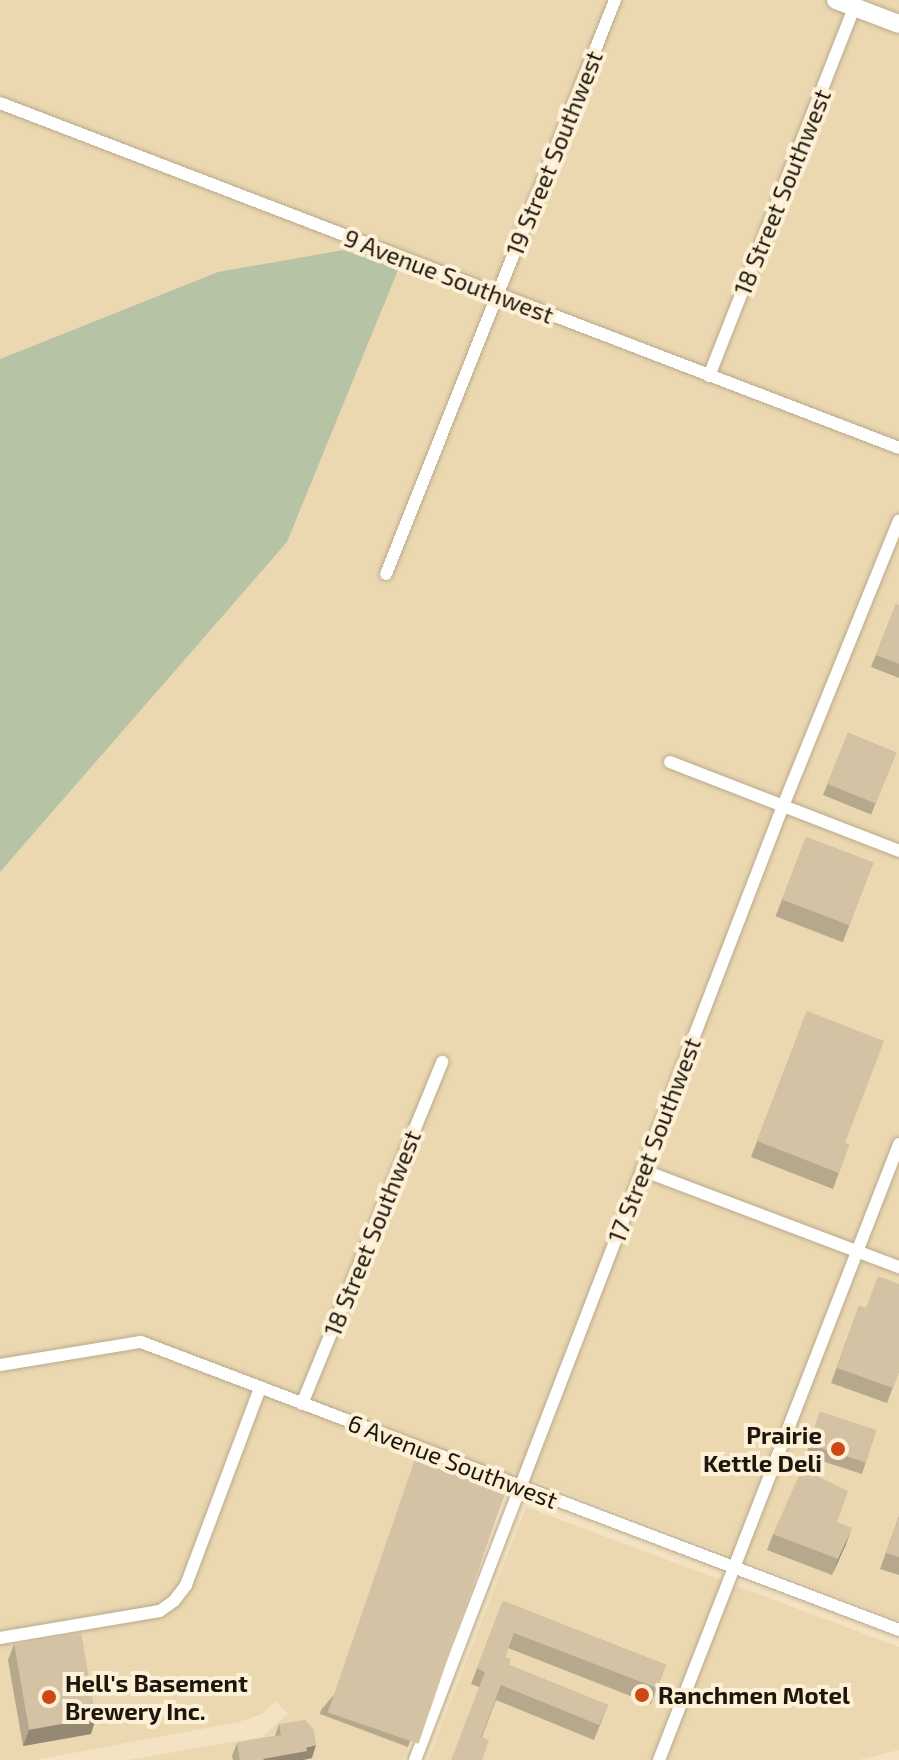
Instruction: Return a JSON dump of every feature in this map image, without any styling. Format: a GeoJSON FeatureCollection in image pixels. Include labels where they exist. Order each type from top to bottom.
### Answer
{"type":"FeatureCollection","features":[{"type":"Feature","properties":{"kind":"street","name":"19 Street Southwest"},"geometry":{"type":"LineString","coordinates":[[386,574],[615,0]]}},
{"type":"Feature","properties":{"kind":"street"},"geometry":{"type":"LineString","coordinates":[[836,0],[899,24]]}},
{"type":"Feature","properties":{"kind":"street","name":"18 Street Southwest"},"geometry":{"type":"LineString","coordinates":[[709,376],[854,7]]}},
{"type":"Feature","properties":{"kind":"street","name":"9 Avenue Southwest"},"geometry":{"type":"LineString","coordinates":[[0,103],[899,448]]}},
{"type":"Feature","properties":{"kind":"street","name":"17 Street Southwest"},"geometry":{"type":"LineString","coordinates":[[415,1760],[783,806],[899,521]]}},
{"type":"Feature","properties":{"kind":"street"},"geometry":{"type":"LineString","coordinates":[[670,762],[899,851]]}},
{"type":"Feature","properties":{"kind":"street","name":"18 Street Southwest"},"geometry":{"type":"LineString","coordinates":[[302,1404],[442,1062]]}},
{"type":"Feature","properties":{"kind":"street"},"geometry":{"type":"LineString","coordinates":[[659,1760],[899,1144]]}},
{"type":"Feature","properties":{"kind":"street"},"geometry":{"type":"LineString","coordinates":[[642,1170],[899,1267]]}},
{"type":"Feature","properties":{"kind":"street","name":"6 Avenue Southwest"},"geometry":{"type":"LineString","coordinates":[[0,1365],[141,1342],[899,1630]]}},
{"type":"Feature","properties":{"kind":"street"},"geometry":{"type":"LineString","coordinates":[[0,1638],[160,1611],[174,1601],[186,1585],[260,1388]]}},
{"type":"Feature","properties":{"kind":"shaded area"},"geometry":{"type":"Polygon","coordinates":[[[0,0],[899,0],[899,1620],[513,1472],[403,1760],[128,1760],[261,1737],[288,1714],[276,1701],[262,1714],[239,1722],[35,1760],[0,1760],[0,872],[287,542],[218,272],[0,359],[0,0]]]}},
{"type":"Feature","properties":{"kind":"shaded area"},"geometry":{"type":"Polygon","coordinates":[[[526,1507],[899,1647],[899,1750],[859,1760],[428,1760],[526,1507]]]}},
{"type":"Feature","properties":{"kind":"green space"},"geometry":{"type":"Polygon","coordinates":[[[344,250],[398,270],[287,542],[0,872],[0,359],[218,272],[344,250]]]}},
{"type":"Feature","properties":{"kind":"building"},"geometry":{"type":"Polygon","coordinates":[[[896,604],[899,606],[899,664],[876,655],[896,604]]]}},
{"type":"Feature","properties":{"kind":"building"},"geometry":{"type":"Polygon","coordinates":[[[848,733],[896,752],[876,803],[827,784],[848,733]]]}},
{"type":"Feature","properties":{"kind":"building"},"geometry":{"type":"Polygon","coordinates":[[[806,837],[873,863],[849,925],[782,900],[806,837]]]}},
{"type":"Feature","properties":{"kind":"building"},"geometry":{"type":"Polygon","coordinates":[[[807,1011],[884,1041],[845,1143],[849,1145],[839,1173],[757,1141],[807,1011]]]}},
{"type":"Feature","properties":{"kind":"building"},"geometry":{"type":"Polygon","coordinates":[[[878,1276],[899,1284],[899,1371],[893,1388],[837,1368],[859,1306],[866,1308],[878,1276]]]}},
{"type":"Feature","properties":{"kind":"building","name":"Prairie Kettle Deli"},"geometry":{"type":"Polygon","coordinates":[[[820,1412],[876,1430],[866,1463],[809,1444],[820,1412]]]}},
{"type":"Feature","properties":{"kind":"building"},"geometry":{"type":"Polygon","coordinates":[[[415,1459],[506,1490],[419,1744],[328,1712],[415,1459]]]}},
{"type":"Feature","properties":{"kind":"building"},"geometry":{"type":"Polygon","coordinates":[[[802,1469],[848,1491],[837,1522],[852,1528],[838,1559],[773,1534],[802,1469]]]}},
{"type":"Feature","properties":{"kind":"building"},"geometry":{"type":"Polygon","coordinates":[[[899,1517],[899,1557],[886,1553],[899,1517]]]}},
{"type":"Feature","properties":{"kind":"building"},"geometry":{"type":"Polygon","coordinates":[[[503,1601],[666,1665],[657,1688],[514,1633],[505,1657],[511,1659],[509,1665],[608,1705],[599,1725],[501,1685],[481,1737],[489,1740],[482,1760],[451,1760],[485,1672],[477,1668],[503,1601]]]}},
{"type":"Feature","properties":{"kind":"building","name":"Hell's Basement Brewery Inc."},"geometry":{"type":"Polygon","coordinates":[[[81,1632],[96,1718],[29,1729],[14,1644],[81,1632]]]}},
{"type":"Feature","properties":{"kind":"building"},"geometry":{"type":"Polygon","coordinates":[[[305,1720],[314,1730],[316,1745],[306,1747],[307,1751],[264,1760],[240,1760],[237,1743],[281,1735],[279,1724],[305,1720]]]}},
{"type":"Feature","properties":{"kind":"place","name":"Prairie Kettle Deli"},"geometry":{"type":"Point","coordinates":[838,1449]}},
{"type":"Feature","properties":{"kind":"place","name":"Ranchmen Motel"},"geometry":{"type":"Point","coordinates":[642,1695]}},
{"type":"Feature","properties":{"kind":"place","name":"Hell's Basement Brewery Inc."},"geometry":{"type":"Point","coordinates":[49,1697]}}]}
